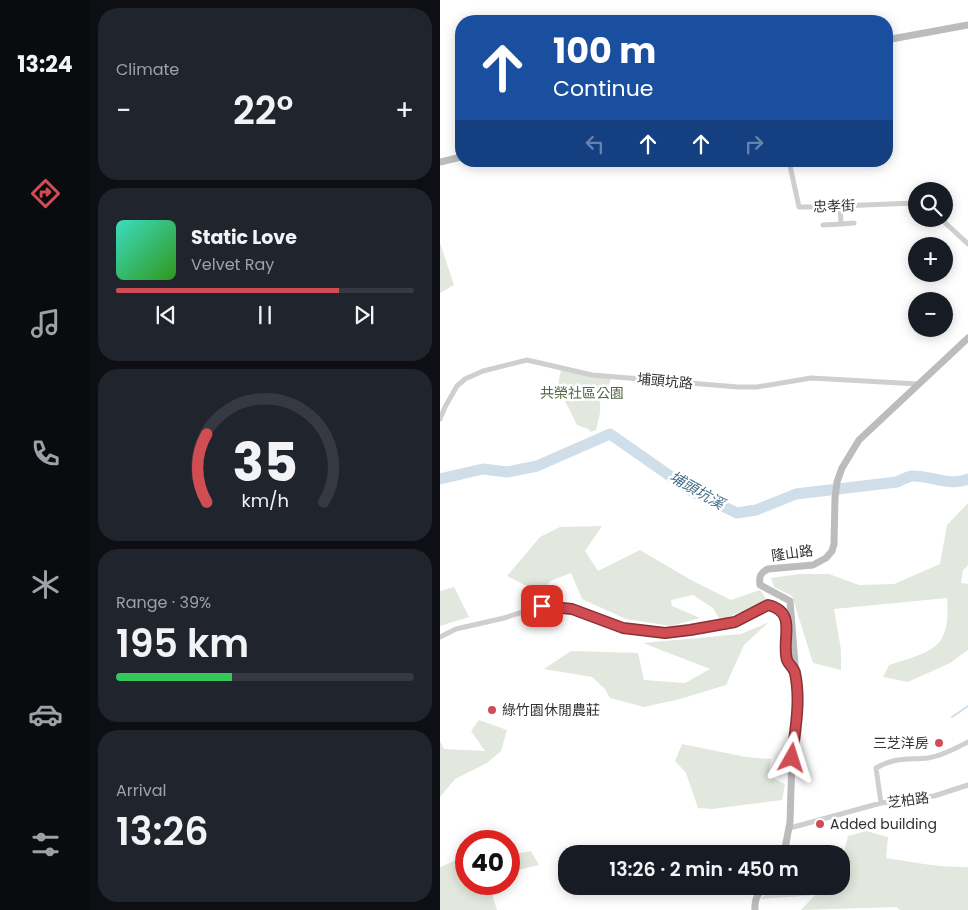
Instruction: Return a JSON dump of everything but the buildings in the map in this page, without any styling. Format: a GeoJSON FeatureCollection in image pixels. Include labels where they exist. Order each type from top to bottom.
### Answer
{"type":"FeatureCollection","features":[{"type":"Feature","properties":{"kind":"street"},"geometry":{"type":"LineString","coordinates":[[893,39],[968,25]]}},
{"type":"Feature","properties":{"kind":"street"},"geometry":{"type":"LineString","coordinates":[[440,162],[455,159]]}},
{"type":"Feature","properties":{"kind":"street","name":"忠孝街"},"geometry":{"type":"LineString","coordinates":[[790,167],[798,207],[908,203]]}},
{"type":"Feature","properties":{"kind":"street"},"geometry":{"type":"LineString","coordinates":[[840,206],[841,224]]}},
{"type":"Feature","properties":{"kind":"street"},"geometry":{"type":"LineString","coordinates":[[823,225],[854,223]]}},
{"type":"Feature","properties":{"kind":"street"},"geometry":{"type":"LineString","coordinates":[[950,227],[968,244]]}},
{"type":"Feature","properties":{"kind":"street"},"geometry":{"type":"LineString","coordinates":[[918,384],[968,338]]}},
{"type":"Feature","properties":{"kind":"street","name":"埔頭坑路"},"geometry":{"type":"LineString","coordinates":[[440,419],[444,407],[457,386],[464,379],[483,371],[527,360],[592,375],[720,386],[758,386],[811,378],[918,384]]}},
{"type":"Feature","properties":{"kind":"street","name":"隆山路"},"geometry":{"type":"LineString","coordinates":[[786,845],[790,828],[792,758],[798,702],[790,601],[760,585],[759,578],[762,572],[768,569],[813,565],[826,558],[832,551],[834,544],[835,498],[837,482],[842,468],[859,440],[918,384]]}},
{"type":"Feature","properties":{"kind":"street"},"geometry":{"type":"LineString","coordinates":[[440,637],[456,629],[504,618],[542,606],[572,609],[623,628],[665,633],[735,622],[768,605],[775,606],[783,611],[786,618],[787,660],[795,672]]}},
{"type":"Feature","properties":{"kind":"street"},"geometry":{"type":"LineString","coordinates":[[881,803],[876,768],[888,761],[930,758],[951,751],[968,742]]}},
{"type":"Feature","properties":{"kind":"street","name":"芝柏路"},"geometry":{"type":"LineString","coordinates":[[790,828],[881,803],[934,796],[968,785]]}},
{"type":"Feature","properties":{"kind":"street"},"geometry":{"type":"LineString","coordinates":[[755,910],[754,901],[757,895]]}},
{"type":"Feature","properties":{"kind":"green space"},"geometry":{"type":"Polygon","coordinates":[[[440,243],[454,285],[440,293],[440,243]]]}},
{"type":"Feature","properties":{"kind":"green space","name":"共榮社區公園"},"geometry":{"type":"Polygon","coordinates":[[[561,370],[609,378],[611,380],[600,402],[600,413],[596,430],[591,432],[577,425],[559,389],[558,384],[561,370]]]}},
{"type":"Feature","properties":{"kind":"green space"},"geometry":{"type":"Polygon","coordinates":[[[968,503],[968,565],[963,570],[961,583],[968,584],[968,650],[950,663],[908,682],[883,677],[889,665],[927,652],[941,639],[946,629],[947,598],[834,609],[841,650],[841,670],[813,663],[792,596],[774,587],[771,578],[799,574],[829,574],[859,585],[894,584],[940,564],[947,525],[968,503]]]}},
{"type":"Feature","properties":{"kind":"green space"},"geometry":{"type":"Polygon","coordinates":[[[602,526],[585,551],[598,571],[640,550],[691,580],[731,600],[760,590],[768,602],[720,620],[713,608],[693,595],[671,600],[672,606],[700,618],[671,626],[626,619],[582,599],[571,573],[550,581],[542,594],[507,576],[540,537],[560,527],[602,526]]]}},
{"type":"Feature","properties":{"kind":"green space"},"geometry":{"type":"Polygon","coordinates":[[[454,587],[469,617],[440,626],[440,591],[454,587]]]}},
{"type":"Feature","properties":{"kind":"green space"},"geometry":{"type":"Polygon","coordinates":[[[769,622],[744,645],[726,685],[680,699],[644,707],[610,698],[605,689],[592,677],[544,669],[571,651],[638,653],[644,680],[685,683],[710,669],[643,643],[741,634],[769,622]]]}},
{"type":"Feature","properties":{"kind":"green space"},"geometry":{"type":"Polygon","coordinates":[[[479,720],[507,730],[501,751],[487,763],[455,779],[440,797],[440,741],[444,749],[485,751],[471,731],[479,720]]]}},
{"type":"Feature","properties":{"kind":"green space"},"geometry":{"type":"Polygon","coordinates":[[[682,744],[746,757],[771,759],[768,776],[785,784],[782,800],[712,809],[698,808],[686,773],[675,761],[682,744]]]}},
{"type":"Feature","properties":{"kind":"green space"},"geometry":{"type":"Polygon","coordinates":[[[866,831],[888,837],[886,858],[937,866],[968,867],[968,910],[900,910],[896,907],[801,910],[815,895],[850,895],[850,845],[846,845],[848,836],[866,831]]]}},
{"type":"Feature","properties":{"kind":"green space"},"geometry":{"type":"Polygon","coordinates":[[[531,851],[539,865],[520,869],[520,853],[531,851]]]}},
{"type":"Feature","properties":{"kind":"green space"},"geometry":{"type":"Polygon","coordinates":[[[455,861],[455,895],[492,895],[497,910],[440,910],[440,867],[455,861]]]}},
{"type":"Feature","properties":{"kind":"green space"},"geometry":{"type":"Polygon","coordinates":[[[765,895],[815,895],[761,899],[765,895]]]}},
{"type":"Feature","properties":{"kind":"waterway","name":"埔頭坑溪"},"geometry":{"type":"LineString","coordinates":[[440,479],[483,469],[507,472],[537,466],[610,434],[693,492],[737,513],[756,510],[796,494],[897,482],[912,476],[954,482],[968,479]]}},
{"type":"Feature","properties":{"kind":"waterway"},"geometry":{"type":"LineString","coordinates":[[952,717],[968,706]]}},
{"type":"Feature","properties":{"kind":"place","name":"綠竹園休閒農莊"},"geometry":{"type":"Point","coordinates":[492,710]}},
{"type":"Feature","properties":{"kind":"place","name":"三芝洋房"},"geometry":{"type":"Point","coordinates":[939,743]}},
{"type":"Feature","properties":{"kind":"place","name":"Added building"},"geometry":{"type":"Point","coordinates":[820,824]}},
{"type":"Feature","properties":{"kind":"route"},"geometry":{"type":"LineString","coordinates":[[542,606],[572,609],[623,628],[665,633],[735,622],[768,605],[775,606],[783,611],[786,618],[787,660],[795,672],[798,702],[792,758]]}}]}
